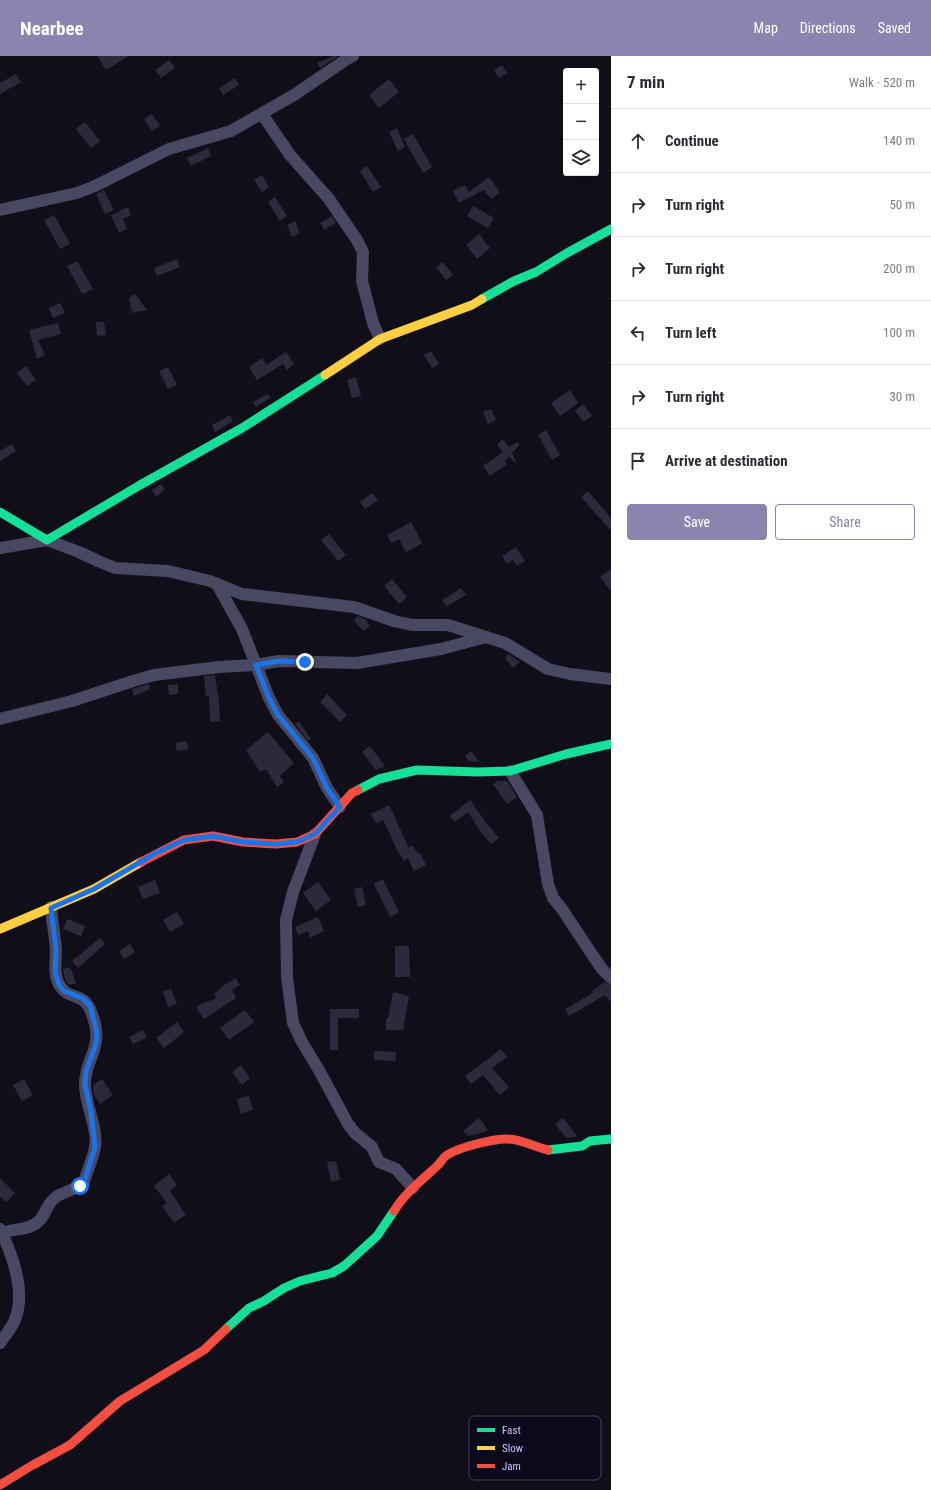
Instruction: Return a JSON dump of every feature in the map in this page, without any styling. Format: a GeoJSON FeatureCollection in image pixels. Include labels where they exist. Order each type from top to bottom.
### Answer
{"type":"FeatureCollection","features":[{"type":"Feature","properties":{"kind":"street"},"geometry":{"type":"LineString","coordinates":[[0,210],[77,193],[102,183],[169,149],[231,131],[294,95],[347,58],[353,56]]}},
{"type":"Feature","properties":{"kind":"street"},"geometry":{"type":"LineString","coordinates":[[262,114],[290,155],[328,200],[357,240],[362,252],[362,281],[373,323],[380,339]]}},
{"type":"Feature","properties":{"kind":"street"},"geometry":{"type":"LineString","coordinates":[[0,548],[47,540],[140,485],[242,428],[380,339],[472,305],[514,281],[536,272],[611,229]]}},
{"type":"Feature","properties":{"kind":"street"},"geometry":{"type":"LineString","coordinates":[[0,512],[47,540],[116,568],[168,571],[210,581],[242,594],[354,607],[394,621],[412,625],[448,625],[505,643],[548,669],[570,674],[611,679]]}},
{"type":"Feature","properties":{"kind":"street"},"geometry":{"type":"LineString","coordinates":[[217,584],[242,629],[269,698],[278,715],[313,758],[327,788],[340,807]]}},
{"type":"Feature","properties":{"kind":"street"},"geometry":{"type":"LineString","coordinates":[[0,719],[72,701],[154,675],[219,667],[256,665],[279,661],[357,663],[440,649],[487,637]]}},
{"type":"Feature","properties":{"kind":"street"},"geometry":{"type":"LineString","coordinates":[[414,1188],[392,1166],[379,1162],[372,1147],[355,1133],[348,1124],[302,1042],[293,1022],[287,976],[286,920],[293,892],[315,834],[352,793],[379,779],[417,770],[477,772],[510,771],[566,754],[611,744]]}},
{"type":"Feature","properties":{"kind":"street"},"geometry":{"type":"LineString","coordinates":[[510,771],[537,815],[548,884],[553,898],[562,909],[590,953],[611,978]]}},
{"type":"Feature","properties":{"kind":"street"},"geometry":{"type":"LineString","coordinates":[[0,929],[94,889],[156,853],[184,840],[213,836],[243,842],[276,844],[297,842],[315,834]]}},
{"type":"Feature","properties":{"kind":"street"},"geometry":{"type":"LineString","coordinates":[[0,1343],[14,1322],[19,1302],[17,1278],[12,1259],[1,1231],[31,1227],[39,1220],[54,1198],[80,1186],[84,1182],[95,1147],[91,1112],[85,1085],[86,1071],[96,1044],[97,1033],[90,1005],[82,998],[64,991],[59,985],[55,972],[56,950],[51,908]]}},
{"type":"Feature","properties":{"kind":"street"},"geometry":{"type":"LineString","coordinates":[[0,1485],[70,1445],[120,1401],[204,1350],[249,1308],[264,1301],[284,1288],[300,1281],[332,1273],[344,1266],[377,1236],[390,1219],[399,1203],[443,1158],[476,1144],[506,1139],[516,1140],[547,1150],[554,1150],[582,1146],[590,1141],[611,1139]]}},
{"type":"Feature","properties":{"kind":"building"},"geometry":{"type":"Polygon","coordinates":[[[97,56],[129,56],[106,70],[97,56]]]}},
{"type":"Feature","properties":{"kind":"building"},"geometry":{"type":"Polygon","coordinates":[[[334,56],[338,56],[320,68],[317,63],[334,56]]]}},
{"type":"Feature","properties":{"kind":"building"},"geometry":{"type":"Polygon","coordinates":[[[169,60],[175,68],[161,78],[155,70],[169,60]]]}},
{"type":"Feature","properties":{"kind":"building"},"geometry":{"type":"Polygon","coordinates":[[[502,65],[507,73],[499,78],[494,70],[502,65]]]}},
{"type":"Feature","properties":{"kind":"building"},"geometry":{"type":"Polygon","coordinates":[[[16,74],[21,82],[0,94],[0,83],[16,74]]]}},
{"type":"Feature","properties":{"kind":"building"},"geometry":{"type":"Polygon","coordinates":[[[235,78],[239,85],[223,95],[219,88],[235,78]]]}},
{"type":"Feature","properties":{"kind":"building"},"geometry":{"type":"Polygon","coordinates":[[[389,79],[399,92],[379,108],[369,95],[389,79]]]}},
{"type":"Feature","properties":{"kind":"building"},"geometry":{"type":"Polygon","coordinates":[[[152,114],[160,126],[152,131],[144,119],[152,114]]]}},
{"type":"Feature","properties":{"kind":"building"},"geometry":{"type":"Polygon","coordinates":[[[85,122],[100,141],[91,148],[76,129],[85,122]]]}},
{"type":"Feature","properties":{"kind":"building"},"geometry":{"type":"Polygon","coordinates":[[[397,128],[405,147],[398,151],[389,132],[397,128]]]}},
{"type":"Feature","properties":{"kind":"building"},"geometry":{"type":"Polygon","coordinates":[[[413,134],[432,167],[423,173],[404,139],[413,134]]]}},
{"type":"Feature","properties":{"kind":"building"},"geometry":{"type":"Polygon","coordinates":[[[208,148],[211,156],[191,166],[187,158],[208,148]]]}},
{"type":"Feature","properties":{"kind":"building"},"geometry":{"type":"Polygon","coordinates":[[[367,166],[381,187],[373,192],[360,171],[367,166]]]}},
{"type":"Feature","properties":{"kind":"building"},"geometry":{"type":"Polygon","coordinates":[[[262,175],[269,187],[262,192],[254,180],[262,175]]]}},
{"type":"Feature","properties":{"kind":"building"},"geometry":{"type":"Polygon","coordinates":[[[489,177],[500,192],[491,199],[484,190],[459,203],[453,191],[465,185],[469,192],[489,177]]]}},
{"type":"Feature","properties":{"kind":"building"},"geometry":{"type":"Polygon","coordinates":[[[104,190],[114,210],[105,214],[96,194],[104,190]]]}},
{"type":"Feature","properties":{"kind":"building"},"geometry":{"type":"Polygon","coordinates":[[[275,197],[287,216],[280,221],[268,202],[275,197]]]}},
{"type":"Feature","properties":{"kind":"building"},"geometry":{"type":"Polygon","coordinates":[[[473,206],[494,218],[488,228],[467,216],[473,206]]]}},
{"type":"Feature","properties":{"kind":"building"},"geometry":{"type":"Polygon","coordinates":[[[128,207],[131,215],[123,219],[127,229],[119,233],[111,215],[128,207]]]}},
{"type":"Feature","properties":{"kind":"building"},"geometry":{"type":"Polygon","coordinates":[[[54,215],[70,244],[60,249],[44,220],[54,215]]]}},
{"type":"Feature","properties":{"kind":"building"},"geometry":{"type":"Polygon","coordinates":[[[332,216],[336,223],[324,230],[320,223],[332,216]]]}},
{"type":"Feature","properties":{"kind":"building"},"geometry":{"type":"Polygon","coordinates":[[[295,221],[300,233],[292,237],[287,225],[295,221]]]}},
{"type":"Feature","properties":{"kind":"building"},"geometry":{"type":"Polygon","coordinates":[[[479,234],[490,248],[477,259],[466,245],[479,234]]]}},
{"type":"Feature","properties":{"kind":"building"},"geometry":{"type":"Polygon","coordinates":[[[177,259],[180,267],[157,276],[154,268],[177,259]]]}},
{"type":"Feature","properties":{"kind":"building"},"geometry":{"type":"Polygon","coordinates":[[[77,261],[93,289],[82,294],[67,266],[77,261]]]}},
{"type":"Feature","properties":{"kind":"building"},"geometry":{"type":"Polygon","coordinates":[[[443,262],[453,275],[446,280],[436,267],[443,262]]]}},
{"type":"Feature","properties":{"kind":"building"},"geometry":{"type":"Polygon","coordinates":[[[135,294],[147,310],[132,313],[129,298],[135,294]]]}},
{"type":"Feature","properties":{"kind":"building"},"geometry":{"type":"Polygon","coordinates":[[[60,303],[65,313],[53,318],[49,308],[60,303]]]}},
{"type":"Feature","properties":{"kind":"building"},"geometry":{"type":"Polygon","coordinates":[[[96,322],[104,322],[106,335],[97,336],[96,322]]]}},
{"type":"Feature","properties":{"kind":"building"},"geometry":{"type":"Polygon","coordinates":[[[58,323],[61,334],[38,340],[45,355],[37,359],[29,330],[58,323]]]}},
{"type":"Feature","properties":{"kind":"building"},"geometry":{"type":"Polygon","coordinates":[[[431,351],[439,364],[432,368],[424,355],[431,351]]]}},
{"type":"Feature","properties":{"kind":"building"},"geometry":{"type":"Polygon","coordinates":[[[286,352],[294,364],[287,370],[283,364],[257,380],[249,367],[262,358],[266,365],[286,352]]]}},
{"type":"Feature","properties":{"kind":"building"},"geometry":{"type":"Polygon","coordinates":[[[26,366],[36,380],[27,386],[17,373],[26,366]]]}},
{"type":"Feature","properties":{"kind":"building"},"geometry":{"type":"Polygon","coordinates":[[[168,367],[177,385],[168,389],[159,371],[168,367]]]}},
{"type":"Feature","properties":{"kind":"building"},"geometry":{"type":"Polygon","coordinates":[[[356,377],[361,396],[352,398],[347,380],[356,377]]]}},
{"type":"Feature","properties":{"kind":"building"},"geometry":{"type":"Polygon","coordinates":[[[570,390],[578,403],[560,416],[551,403],[570,390]]]}},
{"type":"Feature","properties":{"kind":"building"},"geometry":{"type":"Polygon","coordinates":[[[268,394],[270,398],[256,407],[253,402],[268,394]]]}},
{"type":"Feature","properties":{"kind":"building"},"geometry":{"type":"Polygon","coordinates":[[[583,404],[592,416],[584,422],[575,411],[583,404]]]}},
{"type":"Feature","properties":{"kind":"building"},"geometry":{"type":"Polygon","coordinates":[[[491,409],[496,420],[488,424],[483,412],[491,409]]]}},
{"type":"Feature","properties":{"kind":"building"},"geometry":{"type":"Polygon","coordinates":[[[230,415],[233,421],[215,432],[212,425],[230,415]]]}},
{"type":"Feature","properties":{"kind":"building"},"geometry":{"type":"Polygon","coordinates":[[[546,430],[560,455],[552,460],[538,435],[546,430]]]}},
{"type":"Feature","properties":{"kind":"building"},"geometry":{"type":"Polygon","coordinates":[[[502,439],[509,447],[517,442],[520,445],[512,453],[517,464],[509,457],[505,461],[507,464],[490,476],[483,466],[503,452],[497,445],[502,439]]]}},
{"type":"Feature","properties":{"kind":"building"},"geometry":{"type":"Polygon","coordinates":[[[12,444],[16,451],[0,461],[0,451],[12,444]]]}},
{"type":"Feature","properties":{"kind":"building"},"geometry":{"type":"Polygon","coordinates":[[[161,484],[165,490],[156,497],[152,490],[161,484]]]}},
{"type":"Feature","properties":{"kind":"building"},"geometry":{"type":"Polygon","coordinates":[[[588,491],[611,518],[611,531],[581,497],[588,491]]]}},
{"type":"Feature","properties":{"kind":"building"},"geometry":{"type":"Polygon","coordinates":[[[372,493],[378,500],[365,509],[360,502],[372,493]]]}},
{"type":"Feature","properties":{"kind":"building"},"geometry":{"type":"Polygon","coordinates":[[[411,522],[422,543],[406,552],[399,539],[391,543],[387,535],[411,522]]]}},
{"type":"Feature","properties":{"kind":"building"},"geometry":{"type":"Polygon","coordinates":[[[329,534],[346,555],[338,561],[321,540],[329,534]]]}},
{"type":"Feature","properties":{"kind":"building"},"geometry":{"type":"Polygon","coordinates":[[[516,547],[525,561],[517,566],[513,560],[507,564],[502,556],[516,547]]]}},
{"type":"Feature","properties":{"kind":"building"},"geometry":{"type":"Polygon","coordinates":[[[611,569],[611,591],[600,577],[611,569]]]}},
{"type":"Feature","properties":{"kind":"building"},"geometry":{"type":"Polygon","coordinates":[[[392,579],[407,597],[399,604],[384,586],[392,579]]]}},
{"type":"Feature","properties":{"kind":"building"},"geometry":{"type":"Polygon","coordinates":[[[461,588],[466,595],[446,607],[442,600],[461,588]]]}},
{"type":"Feature","properties":{"kind":"building"},"geometry":{"type":"Polygon","coordinates":[[[358,616],[365,619],[370,626],[363,631],[354,620],[358,616]]]}},
{"type":"Feature","properties":{"kind":"building"},"geometry":{"type":"Polygon","coordinates":[[[509,654],[520,662],[513,668],[505,658],[509,654]]]}},
{"type":"Feature","properties":{"kind":"building"},"geometry":{"type":"Polygon","coordinates":[[[215,675],[220,721],[210,722],[209,696],[206,696],[204,676],[215,675]]]}},
{"type":"Feature","properties":{"kind":"building"},"geometry":{"type":"Polygon","coordinates":[[[148,684],[150,689],[134,696],[132,689],[148,684]]]}},
{"type":"Feature","properties":{"kind":"building"},"geometry":{"type":"Polygon","coordinates":[[[178,684],[178,694],[169,695],[168,685],[178,684]]]}},
{"type":"Feature","properties":{"kind":"building"},"geometry":{"type":"Polygon","coordinates":[[[327,694],[347,715],[340,722],[320,702],[327,694]]]}},
{"type":"Feature","properties":{"kind":"building"},"geometry":{"type":"Polygon","coordinates":[[[299,721],[311,739],[308,741],[295,724],[299,721]]]}},
{"type":"Feature","properties":{"kind":"building"},"geometry":{"type":"Polygon","coordinates":[[[268,732],[294,763],[280,776],[284,782],[277,787],[266,769],[260,772],[246,750],[268,732]]]}},
{"type":"Feature","properties":{"kind":"building"},"geometry":{"type":"Polygon","coordinates":[[[187,741],[188,749],[177,751],[175,743],[187,741]]]}},
{"type":"Feature","properties":{"kind":"building"},"geometry":{"type":"Polygon","coordinates":[[[370,746],[385,766],[376,770],[362,752],[370,746]]]}},
{"type":"Feature","properties":{"kind":"building"},"geometry":{"type":"Polygon","coordinates":[[[471,751],[479,762],[469,761],[465,756],[471,751]]]}},
{"type":"Feature","properties":{"kind":"building"},"geometry":{"type":"Polygon","coordinates":[[[497,781],[507,781],[517,797],[507,804],[493,784],[497,781]]]}},
{"type":"Feature","properties":{"kind":"building"},"geometry":{"type":"Polygon","coordinates":[[[470,800],[499,838],[491,844],[468,812],[455,822],[450,816],[470,800]]]}},
{"type":"Feature","properties":{"kind":"building"},"geometry":{"type":"Polygon","coordinates":[[[389,805],[409,848],[412,845],[418,854],[420,853],[426,865],[414,871],[408,858],[404,861],[398,852],[383,820],[376,823],[371,814],[389,805]]]}},
{"type":"Feature","properties":{"kind":"building"},"geometry":{"type":"Polygon","coordinates":[[[383,879],[399,912],[390,917],[374,884],[383,879]]]}},
{"type":"Feature","properties":{"kind":"building"},"geometry":{"type":"Polygon","coordinates":[[[155,880],[160,893],[143,899],[138,887],[155,880]]]}},
{"type":"Feature","properties":{"kind":"building"},"geometry":{"type":"Polygon","coordinates":[[[318,882],[331,900],[316,911],[303,893],[318,882]]]}},
{"type":"Feature","properties":{"kind":"building"},"geometry":{"type":"Polygon","coordinates":[[[362,887],[366,905],[358,907],[354,889],[362,887]]]}},
{"type":"Feature","properties":{"kind":"building"},"geometry":{"type":"Polygon","coordinates":[[[177,912],[184,924],[170,932],[163,920],[177,912]]]}},
{"type":"Feature","properties":{"kind":"building"},"geometry":{"type":"Polygon","coordinates":[[[318,917],[324,931],[310,938],[308,931],[298,935],[295,927],[318,917]]]}},
{"type":"Feature","properties":{"kind":"building"},"geometry":{"type":"Polygon","coordinates":[[[67,919],[85,926],[81,936],[63,929],[67,919]]]}},
{"type":"Feature","properties":{"kind":"building"},"geometry":{"type":"Polygon","coordinates":[[[100,938],[105,944],[78,968],[72,961],[100,938]]]}},
{"type":"Feature","properties":{"kind":"building"},"geometry":{"type":"Polygon","coordinates":[[[130,944],[135,952],[124,959],[119,951],[130,944]]]}},
{"type":"Feature","properties":{"kind":"building"},"geometry":{"type":"Polygon","coordinates":[[[395,946],[409,946],[410,977],[395,977],[395,946]]]}},
{"type":"Feature","properties":{"kind":"building"},"geometry":{"type":"Polygon","coordinates":[[[70,967],[76,983],[69,985],[65,979],[63,969],[70,967]]]}},
{"type":"Feature","properties":{"kind":"building"},"geometry":{"type":"Polygon","coordinates":[[[236,978],[240,985],[232,990],[236,998],[204,1019],[196,1007],[217,998],[214,994],[224,985],[236,978]]]}},
{"type":"Feature","properties":{"kind":"building"},"geometry":{"type":"Polygon","coordinates":[[[605,982],[611,985],[611,1003],[605,995],[569,1016],[565,1009],[593,993],[592,991],[605,982]]]}},
{"type":"Feature","properties":{"kind":"building"},"geometry":{"type":"Polygon","coordinates":[[[171,989],[177,1004],[168,1007],[163,992],[171,989]]]}},
{"type":"Feature","properties":{"kind":"building"},"geometry":{"type":"Polygon","coordinates":[[[393,992],[409,996],[403,1030],[386,1030],[386,1018],[388,1018],[393,992]]]}},
{"type":"Feature","properties":{"kind":"building"},"geometry":{"type":"Polygon","coordinates":[[[330,1009],[359,1009],[359,1018],[338,1018],[338,1050],[330,1050],[330,1009]]]}},
{"type":"Feature","properties":{"kind":"building"},"geometry":{"type":"Polygon","coordinates":[[[245,1010],[254,1022],[229,1040],[220,1028],[245,1010]]]}},
{"type":"Feature","properties":{"kind":"building"},"geometry":{"type":"Polygon","coordinates":[[[177,1022],[184,1032],[164,1048],[156,1038],[177,1022]]]}},
{"type":"Feature","properties":{"kind":"building"},"geometry":{"type":"Polygon","coordinates":[[[143,1030],[147,1038],[133,1044],[129,1037],[143,1030]]]}},
{"type":"Feature","properties":{"kind":"building"},"geometry":{"type":"Polygon","coordinates":[[[501,1049],[507,1057],[492,1068],[509,1087],[500,1095],[483,1075],[471,1084],[465,1076],[501,1049]]]}},
{"type":"Feature","properties":{"kind":"building"},"geometry":{"type":"Polygon","coordinates":[[[374,1051],[396,1052],[395,1061],[374,1060],[374,1051]]]}},
{"type":"Feature","properties":{"kind":"building"},"geometry":{"type":"Polygon","coordinates":[[[241,1065],[250,1078],[242,1085],[232,1072],[241,1065]]]}},
{"type":"Feature","properties":{"kind":"building"},"geometry":{"type":"Polygon","coordinates":[[[24,1079],[33,1095],[22,1101],[13,1085],[24,1079]]]}},
{"type":"Feature","properties":{"kind":"building"},"geometry":{"type":"Polygon","coordinates":[[[102,1079],[113,1095],[100,1104],[94,1095],[93,1085],[102,1079]]]}},
{"type":"Feature","properties":{"kind":"building"},"geometry":{"type":"Polygon","coordinates":[[[249,1096],[253,1110],[241,1114],[237,1099],[249,1096]]]}},
{"type":"Feature","properties":{"kind":"building"},"geometry":{"type":"Polygon","coordinates":[[[479,1118],[488,1130],[468,1136],[463,1131],[479,1118]]]}},
{"type":"Feature","properties":{"kind":"building"},"geometry":{"type":"Polygon","coordinates":[[[563,1118],[577,1136],[566,1138],[555,1124],[563,1118]]]}},
{"type":"Feature","properties":{"kind":"building"},"geometry":{"type":"Polygon","coordinates":[[[336,1161],[340,1180],[331,1182],[327,1162],[336,1161]]]}},
{"type":"Feature","properties":{"kind":"building"},"geometry":{"type":"Polygon","coordinates":[[[169,1174],[177,1185],[170,1191],[186,1215],[174,1223],[162,1206],[167,1203],[154,1186],[169,1174]]]}},
{"type":"Feature","properties":{"kind":"building"},"geometry":{"type":"Polygon","coordinates":[[[0,1178],[15,1193],[6,1202],[0,1197],[0,1178]]]}},
{"type":"Feature","properties":{"kind":"traffic: fast"},"geometry":{"type":"LineString","coordinates":[[482,299],[514,281],[536,272],[611,229]]}},
{"type":"Feature","properties":{"kind":"traffic: fast"},"geometry":{"type":"LineString","coordinates":[[0,512],[47,540],[140,485],[242,428],[325,375]]}},
{"type":"Feature","properties":{"kind":"traffic: fast"},"geometry":{"type":"LineString","coordinates":[[358,790],[379,779],[417,770],[477,772],[510,771],[566,754],[611,744]]}},
{"type":"Feature","properties":{"kind":"traffic: fast"},"geometry":{"type":"LineString","coordinates":[[548,1150],[582,1146],[590,1141],[611,1139]]}},
{"type":"Feature","properties":{"kind":"traffic: fast"},"geometry":{"type":"LineString","coordinates":[[226,1329],[249,1308],[264,1301],[284,1288],[300,1281],[332,1273],[344,1266],[377,1236],[394,1211]]}},
{"type":"Feature","properties":{"kind":"traffic: slow"},"geometry":{"type":"LineString","coordinates":[[325,375],[380,339],[472,305],[482,299]]}},
{"type":"Feature","properties":{"kind":"traffic: slow"},"geometry":{"type":"LineString","coordinates":[[0,929],[94,889],[141,862]]}},
{"type":"Feature","properties":{"kind":"traffic: jam"},"geometry":{"type":"LineString","coordinates":[[141,862],[184,840],[213,836],[243,842],[276,844],[297,842],[315,834],[352,793],[358,790]]}},
{"type":"Feature","properties":{"kind":"traffic: jam"},"geometry":{"type":"LineString","coordinates":[[394,1211],[408,1193],[438,1165],[445,1156],[460,1149],[485,1142],[501,1139],[512,1139],[548,1150]]}},
{"type":"Feature","properties":{"kind":"traffic: jam"},"geometry":{"type":"LineString","coordinates":[[0,1485],[70,1445],[120,1401],[204,1350],[226,1329]]}},
{"type":"Feature","properties":{"kind":"route"},"geometry":{"type":"LineString","coordinates":[[80,1186],[84,1182],[95,1147],[91,1112],[85,1085],[86,1071],[92,1059],[97,1033],[90,1005],[82,998],[64,991],[59,985],[55,972],[56,950],[51,908],[94,889],[156,853],[184,840],[213,836],[243,842],[276,844],[297,842],[315,834],[340,807],[327,788],[313,758],[278,715],[269,698],[256,665],[279,661],[305,662]]}}]}
